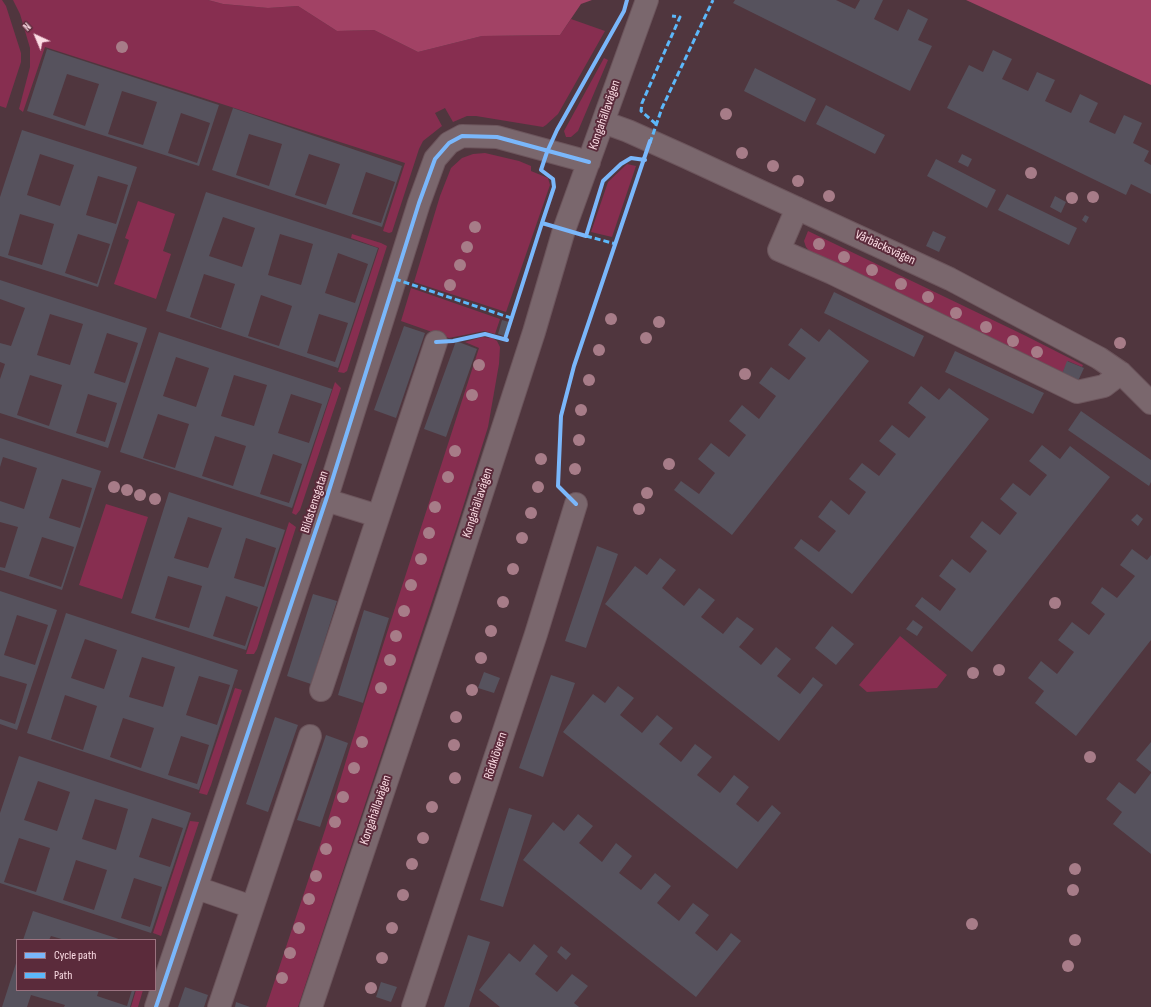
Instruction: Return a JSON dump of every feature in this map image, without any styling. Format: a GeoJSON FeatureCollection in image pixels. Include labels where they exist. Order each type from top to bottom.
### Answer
{"type":"FeatureCollection","features":[{"type":"Feature","properties":{"kind":"street","name":"Kongahällavägen"},"geometry":{"type":"LineString","coordinates":[[311,1007],[534,332],[564,230],[647,0]]}},
{"type":"Feature","properties":{"kind":"street","name":"Vårbäcksvägen"},"geometry":{"type":"LineString","coordinates":[[603,122],[628,131],[950,279],[1099,358],[1121,373],[1151,403]]}},
{"type":"Feature","properties":{"kind":"street","name":"Bildstensgatan"},"geometry":{"type":"LineString","coordinates":[[156,1007],[326,500],[419,203],[435,159],[449,143],[462,136],[497,137],[589,162]]}},
{"type":"Feature","properties":{"kind":"street"},"geometry":{"type":"LineString","coordinates":[[797,208],[779,250],[832,273],[1077,392],[1104,386],[1121,373]]}},
{"type":"Feature","properties":{"kind":"street"},"geometry":{"type":"LineString","coordinates":[[321,690],[436,342]]}},
{"type":"Feature","properties":{"kind":"street"},"geometry":{"type":"LineString","coordinates":[[326,500],[378,516]]}},
{"type":"Feature","properties":{"kind":"street","name":"Rödklövern"},"geometry":{"type":"LineString","coordinates":[[414,1007],[534,642],[576,504]]}},
{"type":"Feature","properties":{"kind":"street"},"geometry":{"type":"LineString","coordinates":[[219,1007],[310,736]]}},
{"type":"Feature","properties":{"kind":"street"},"geometry":{"type":"LineString","coordinates":[[197,888],[252,907]]}},
{"type":"Feature","properties":{"kind":"shaded area"},"geometry":{"type":"Polygon","coordinates":[[[0,0],[2,0],[6,6],[21,53],[21,62],[6,108],[0,106],[0,0]]]}},
{"type":"Feature","properties":{"kind":"shaded area"},"geometry":{"type":"Polygon","coordinates":[[[13,0],[208,0],[223,4],[268,8],[298,6],[337,31],[374,30],[418,52],[482,36],[560,35],[571,19],[605,31],[558,114],[543,127],[476,116],[467,116],[453,122],[445,108],[435,113],[442,126],[423,141],[419,149],[392,232],[389,233],[383,231],[405,163],[45,47],[23,112],[19,109],[30,67],[30,48],[20,14],[13,0]]]}},
{"type":"Feature","properties":{"kind":"shaded area"},"geometry":{"type":"Polygon","coordinates":[[[208,0],[592,0],[581,4],[560,35],[482,36],[418,52],[374,30],[337,31],[298,6],[268,8],[223,4],[208,0]]]}},
{"type":"Feature","properties":{"kind":"shaded area"},"geometry":{"type":"Polygon","coordinates":[[[966,0],[1151,0],[1151,85],[966,0]]]}},
{"type":"Feature","properties":{"kind":"shaded area"},"geometry":{"type":"Polygon","coordinates":[[[604,58],[608,60],[578,131],[571,137],[566,137],[564,131],[604,58]]]}},
{"type":"Feature","properties":{"kind":"shaded area"},"geometry":{"type":"Polygon","coordinates":[[[485,153],[519,161],[531,166],[531,171],[548,178],[550,185],[506,312],[414,282],[440,196],[451,168],[462,158],[473,154],[485,153]]]}},
{"type":"Feature","properties":{"kind":"shaded area"},"geometry":{"type":"Polygon","coordinates":[[[627,164],[636,166],[612,237],[591,232],[608,182],[627,164]]]}},
{"type":"Feature","properties":{"kind":"shaded area"},"geometry":{"type":"Polygon","coordinates":[[[138,201],[175,214],[163,251],[171,254],[156,299],[114,284],[129,240],[125,238],[138,201]]]}},
{"type":"Feature","properties":{"kind":"shaded area"},"geometry":{"type":"Polygon","coordinates":[[[808,231],[1083,365],[1082,367],[1068,361],[1062,374],[811,253],[806,247],[804,241],[808,231]]]}},
{"type":"Feature","properties":{"kind":"shaded area"},"geometry":{"type":"Polygon","coordinates":[[[352,234],[387,246],[347,371],[344,373],[338,372],[379,248],[351,238],[352,234]]]}},
{"type":"Feature","properties":{"kind":"shaded area"},"geometry":{"type":"Polygon","coordinates":[[[411,288],[500,319],[495,334],[484,331],[449,338],[401,321],[411,288]]]}},
{"type":"Feature","properties":{"kind":"shaded area"},"geometry":{"type":"Polygon","coordinates":[[[482,337],[492,338],[497,341],[500,347],[499,364],[488,427],[457,526],[298,1007],[266,1007],[325,830],[352,741],[479,348],[465,342],[482,337]]]}},
{"type":"Feature","properties":{"kind":"shaded area"},"geometry":{"type":"Polygon","coordinates":[[[335,382],[341,388],[300,510],[296,515],[292,513],[335,382]]]}},
{"type":"Feature","properties":{"kind":"shaded area"},"geometry":{"type":"Polygon","coordinates":[[[106,504],[148,517],[122,599],[79,585],[106,504]]]}},
{"type":"Feature","properties":{"kind":"shaded area"},"geometry":{"type":"Polygon","coordinates":[[[289,522],[296,527],[257,649],[254,654],[246,654],[289,522]]]}},
{"type":"Feature","properties":{"kind":"shaded area"},"geometry":{"type":"Polygon","coordinates":[[[900,636],[947,675],[937,688],[867,692],[859,685],[900,636]]]}},
{"type":"Feature","properties":{"kind":"shaded area"},"geometry":{"type":"Polygon","coordinates":[[[235,688],[242,690],[211,785],[207,795],[199,793],[235,688]]]}},
{"type":"Feature","properties":{"kind":"shaded area"},"geometry":{"type":"Polygon","coordinates":[[[190,821],[199,822],[161,936],[153,933],[190,821]]]}},
{"type":"Feature","properties":{"kind":"shaded area"},"geometry":{"type":"Polygon","coordinates":[[[136,991],[143,991],[138,1007],[131,1007],[136,991]]]}},
{"type":"Feature","properties":{"kind":"building"},"geometry":{"type":"Polygon","coordinates":[[[735,0],[836,0],[855,9],[860,0],[883,0],[874,19],[898,31],[908,9],[928,19],[918,40],[932,46],[910,91],[733,3],[735,0]]]}},
{"type":"Feature","properties":{"kind":"building"},"geometry":{"type":"Polygon","coordinates":[[[47,49],[219,105],[199,166],[27,111],[47,49]],[[67,74],[53,115],[85,126],[99,84],[67,74]],[[122,91],[108,134],[143,145],[157,102],[122,91]],[[181,113],[168,153],[197,163],[210,123],[181,113]]]}},
{"type":"Feature","properties":{"kind":"building"},"geometry":{"type":"Polygon","coordinates":[[[993,50],[1012,59],[1002,79],[1028,91],[1037,72],[1055,80],[1045,101],[1071,113],[1080,94],[1098,103],[1089,122],[1115,134],[1124,115],[1142,123],[1133,143],[1149,151],[1144,161],[1151,165],[1151,194],[1131,184],[1126,195],[947,108],[969,65],[983,72],[993,50]]]}},
{"type":"Feature","properties":{"kind":"building"},"geometry":{"type":"Polygon","coordinates":[[[755,68],[816,99],[805,122],[744,91],[755,68]]]}},
{"type":"Feature","properties":{"kind":"building"},"geometry":{"type":"Polygon","coordinates":[[[826,105],[885,135],[875,154],[816,124],[826,105]]]}},
{"type":"Feature","properties":{"kind":"building"},"geometry":{"type":"Polygon","coordinates":[[[233,108],[402,166],[382,227],[212,170],[233,108]],[[249,134],[236,175],[269,186],[282,144],[249,134]],[[309,154],[295,195],[326,205],[340,164],[309,154]],[[366,172],[352,214],[381,223],[395,182],[366,172]]]}},
{"type":"Feature","properties":{"kind":"building"},"geometry":{"type":"Polygon","coordinates":[[[22,130],[137,167],[98,287],[0,256],[0,197],[22,130]],[[40,154],[27,195],[60,206],[74,165],[40,154]],[[98,176],[86,215],[116,224],[128,185],[98,176]],[[20,214],[8,255],[42,265],[54,224],[20,214]],[[78,234],[65,273],[97,284],[110,244],[78,234]]]}},
{"type":"Feature","properties":{"kind":"building"},"geometry":{"type":"Polygon","coordinates":[[[962,154],[972,159],[968,167],[958,162],[962,154]]]}},
{"type":"Feature","properties":{"kind":"building"},"geometry":{"type":"Polygon","coordinates":[[[936,159],[996,190],[987,208],[927,176],[936,159]]]}},
{"type":"Feature","properties":{"kind":"building"},"geometry":{"type":"Polygon","coordinates":[[[206,192],[378,248],[338,368],[166,311],[206,192]],[[223,217],[209,256],[242,267],[255,228],[223,217]],[[280,234],[268,275],[301,285],[313,244],[280,234]],[[338,253],[325,293],[355,303],[368,264],[338,253]],[[204,274],[190,317],[221,328],[235,284],[204,274]],[[261,295],[248,336],[279,346],[292,306],[261,295]],[[319,314],[307,353],[335,362],[348,323],[319,314]]]}},
{"type":"Feature","properties":{"kind":"building"},"geometry":{"type":"Polygon","coordinates":[[[1007,194],[1077,228],[1069,245],[998,210],[1007,194]]]}},
{"type":"Feature","properties":{"kind":"building"},"geometry":{"type":"Polygon","coordinates":[[[1055,196],[1066,202],[1061,213],[1050,207],[1055,196]]]}},
{"type":"Feature","properties":{"kind":"building"},"geometry":{"type":"Polygon","coordinates":[[[1085,215],[1089,217],[1086,223],[1082,220],[1085,215]]]}},
{"type":"Feature","properties":{"kind":"building"},"geometry":{"type":"Polygon","coordinates":[[[933,231],[946,237],[939,252],[926,246],[933,231]]]}},
{"type":"Feature","properties":{"kind":"building"},"geometry":{"type":"Polygon","coordinates":[[[0,280],[147,328],[108,448],[0,413],[0,379],[5,364],[0,362],[0,343],[11,346],[25,308],[0,299],[0,280]],[[50,314],[37,355],[70,365],[83,324],[50,314]],[[107,333],[94,373],[125,383],[138,343],[107,333]],[[30,375],[17,415],[49,426],[62,385],[30,375]],[[88,394],[76,433],[105,442],[117,403],[88,394]]]}},
{"type":"Feature","properties":{"kind":"building"},"geometry":{"type":"Polygon","coordinates":[[[834,292],[924,336],[914,357],[824,313],[834,292]]]}},
{"type":"Feature","properties":{"kind":"building"},"geometry":{"type":"Polygon","coordinates":[[[502,320],[509,322],[504,336],[498,334],[502,320]]]}},
{"type":"Feature","properties":{"kind":"building"},"geometry":{"type":"Polygon","coordinates":[[[404,326],[425,333],[396,418],[374,410],[404,326]]]}},
{"type":"Feature","properties":{"kind":"building"},"geometry":{"type":"Polygon","coordinates":[[[801,328],[819,342],[829,329],[869,361],[732,535],[674,490],[681,481],[699,494],[715,473],[698,459],[711,443],[729,457],[746,435],[729,421],[742,405],[759,419],[776,396],[759,383],[771,367],[789,380],[806,358],[788,345],[801,328]]]}},
{"type":"Feature","properties":{"kind":"building"},"geometry":{"type":"Polygon","coordinates":[[[159,332],[332,389],[292,508],[120,452],[159,332]],[[176,357],[163,396],[196,407],[209,368],[176,357]],[[234,375],[221,416],[254,426],[267,385],[234,375]],[[291,394],[278,433],[309,443],[322,404],[291,394]],[[158,414],[143,458],[175,468],[189,424],[158,414]],[[215,436],[202,476],[233,486],[246,446],[215,436]],[[273,454],[260,494],[289,503],[302,464],[273,454]]]}},
{"type":"Feature","properties":{"kind":"building"},"geometry":{"type":"Polygon","coordinates":[[[456,341],[477,349],[446,437],[424,429],[456,341]]]}},
{"type":"Feature","properties":{"kind":"building"},"geometry":{"type":"Polygon","coordinates":[[[955,351],[1044,393],[1033,414],[945,372],[955,351]]]}},
{"type":"Feature","properties":{"kind":"building"},"geometry":{"type":"Polygon","coordinates":[[[1067,361],[1084,368],[1078,381],[1062,374],[1067,361]]]}},
{"type":"Feature","properties":{"kind":"building"},"geometry":{"type":"Polygon","coordinates":[[[921,386],[939,400],[949,388],[989,419],[852,594],[794,548],[801,539],[819,552],[836,531],[818,517],[831,500],[849,515],[866,492],[849,479],[862,463],[879,476],[896,454],[879,441],[892,425],[909,438],[926,417],[908,403],[921,386]]]}},
{"type":"Feature","properties":{"kind":"building"},"geometry":{"type":"Polygon","coordinates":[[[1081,411],[1151,460],[1151,482],[1149,486],[1068,430],[1081,411]]]}},
{"type":"Feature","properties":{"kind":"building"},"geometry":{"type":"Polygon","coordinates":[[[0,438],[101,471],[62,590],[0,570],[0,567],[5,568],[18,527],[0,522],[0,501],[24,509],[37,468],[3,457],[0,467],[0,438]],[[62,479],[49,518],[80,528],[92,488],[62,479]],[[42,537],[29,576],[61,587],[74,547],[42,537]]]}},
{"type":"Feature","properties":{"kind":"building"},"geometry":{"type":"Polygon","coordinates":[[[1042,445],[1060,459],[1070,446],[1110,477],[972,652],[915,606],[922,597],[940,611],[956,589],[939,576],[952,559],[970,573],[987,551],[970,537],[982,521],[1000,535],[1017,513],[1000,499],[1013,483],[1030,496],[1047,475],[1029,461],[1042,445]]]}},
{"type":"Feature","properties":{"kind":"building"},"geometry":{"type":"Polygon","coordinates":[[[169,492],[285,530],[246,650],[131,613],[169,492]],[[188,517],[174,558],[208,568],[222,528],[188,517]],[[246,538],[234,578],[264,587],[276,548],[246,538]],[[168,576],[155,618],[189,628],[202,586],[168,576]],[[226,596],[213,636],[245,646],[258,607],[226,596]]]}},
{"type":"Feature","properties":{"kind":"building"},"geometry":{"type":"Polygon","coordinates":[[[1137,514],[1143,519],[1138,526],[1131,520],[1137,514]]]}},
{"type":"Feature","properties":{"kind":"building"},"geometry":{"type":"Polygon","coordinates":[[[597,546],[618,554],[586,648],[565,641],[597,546]]]}},
{"type":"Feature","properties":{"kind":"building"},"geometry":{"type":"Polygon","coordinates":[[[1132,549],[1147,560],[1151,555],[1151,640],[1076,736],[1035,703],[1044,691],[1028,678],[1041,661],[1057,674],[1074,652],[1058,640],[1072,622],[1089,635],[1105,614],[1091,603],[1102,587],[1117,598],[1135,576],[1120,565],[1132,549]]]}},
{"type":"Feature","properties":{"kind":"building"},"geometry":{"type":"Polygon","coordinates":[[[660,558],[676,570],[662,588],[684,606],[699,588],[715,600],[701,617],[723,634],[737,617],[754,629],[739,647],[761,665],[776,647],[791,659],[777,676],[800,694],[813,677],[823,685],[779,741],[605,604],[635,566],[647,575],[660,558]]]}},
{"type":"Feature","properties":{"kind":"building"},"geometry":{"type":"Polygon","coordinates":[[[0,591],[57,610],[17,730],[0,724],[0,719],[15,724],[27,684],[0,676],[0,591]],[[17,615],[4,655],[35,665],[48,625],[17,615]]]}},
{"type":"Feature","properties":{"kind":"building"},"geometry":{"type":"Polygon","coordinates":[[[313,594],[337,601],[311,684],[287,676],[313,594]]]}},
{"type":"Feature","properties":{"kind":"building"},"geometry":{"type":"Polygon","coordinates":[[[364,610],[389,618],[363,703],[338,695],[364,610]]]}},
{"type":"Feature","properties":{"kind":"building"},"geometry":{"type":"Polygon","coordinates":[[[66,613],[238,670],[199,790],[27,733],[66,613]],[[85,639],[71,678],[104,689],[117,650],[85,639]],[[142,657],[129,697],[163,707],[175,667],[142,657]],[[199,676],[186,715],[217,725],[230,685],[199,676]],[[65,695],[51,739],[83,750],[97,706],[65,695]],[[123,718],[110,757],[141,768],[154,728],[123,718]],[[181,736],[168,775],[197,784],[209,745],[181,736]]]}},
{"type":"Feature","properties":{"kind":"building"},"geometry":{"type":"Polygon","coordinates":[[[913,620],[923,627],[917,636],[906,629],[913,620]]]}},
{"type":"Feature","properties":{"kind":"building"},"geometry":{"type":"Polygon","coordinates":[[[832,626],[854,644],[836,665],[815,648],[832,626]]]}},
{"type":"Feature","properties":{"kind":"building"},"geometry":{"type":"Polygon","coordinates":[[[484,672],[500,678],[494,693],[478,688],[484,672]]]}},
{"type":"Feature","properties":{"kind":"building"},"geometry":{"type":"Polygon","coordinates":[[[551,675],[575,683],[543,777],[519,768],[551,675]]]}},
{"type":"Feature","properties":{"kind":"building"},"geometry":{"type":"Polygon","coordinates":[[[618,686],[634,698],[620,715],[642,733],[657,715],[673,728],[659,744],[681,762],[695,744],[712,757],[697,775],[720,793],[734,775],[749,787],[736,804],[758,822],[772,805],[781,813],[737,869],[563,732],[593,694],[605,703],[618,686]]]}},
{"type":"Feature","properties":{"kind":"building"},"geometry":{"type":"Polygon","coordinates":[[[275,717],[298,725],[268,812],[246,804],[275,717]]]}},
{"type":"Feature","properties":{"kind":"building"},"geometry":{"type":"Polygon","coordinates":[[[326,735],[348,743],[320,827],[297,820],[326,735]]]}},
{"type":"Feature","properties":{"kind":"building"},"geometry":{"type":"Polygon","coordinates":[[[1151,742],[1151,772],[1136,760],[1151,742]]]}},
{"type":"Feature","properties":{"kind":"building"},"geometry":{"type":"Polygon","coordinates":[[[19,756],[191,813],[151,933],[0,883],[0,813],[19,756]],[[38,781],[24,820],[57,831],[70,792],[38,781]],[[95,799],[82,839],[116,850],[128,809],[95,799]],[[152,818],[139,857],[170,867],[183,828],[152,818]],[[19,838],[4,882],[36,892],[50,848],[19,838]],[[76,860],[63,900],[94,910],[107,870],[76,860]],[[134,878],[121,918],[150,927],[162,887],[134,878]]]}},
{"type":"Feature","properties":{"kind":"building"},"geometry":{"type":"Polygon","coordinates":[[[1151,773],[1151,854],[1113,824],[1122,812],[1106,799],[1119,782],[1135,794],[1151,773]]]}},
{"type":"Feature","properties":{"kind":"building"},"geometry":{"type":"Polygon","coordinates":[[[509,808],[532,815],[503,907],[480,900],[509,808]]]}},
{"type":"Feature","properties":{"kind":"building"},"geometry":{"type":"Polygon","coordinates":[[[578,814],[593,826],[579,843],[602,862],[616,843],[632,856],[619,873],[641,890],[655,873],[671,886],[657,903],[679,921],[693,903],[709,915],[695,933],[717,951],[731,933],[741,941],[696,997],[523,860],[553,822],[564,831],[578,814]]]}},
{"type":"Feature","properties":{"kind":"building"},"geometry":{"type":"Polygon","coordinates":[[[33,911],[118,939],[62,939],[51,936],[50,939],[23,939],[33,911]]]}},
{"type":"Feature","properties":{"kind":"building"},"geometry":{"type":"Polygon","coordinates":[[[468,935],[490,942],[469,1007],[444,1007],[468,935]]]}},
{"type":"Feature","properties":{"kind":"building"},"geometry":{"type":"Polygon","coordinates":[[[534,944],[548,956],[535,974],[557,992],[572,974],[588,986],[574,1003],[579,1007],[500,1007],[479,990],[509,953],[520,962],[534,944]]]}},
{"type":"Feature","properties":{"kind":"building"},"geometry":{"type":"Polygon","coordinates":[[[561,946],[571,954],[566,960],[557,952],[561,946]]]}},
{"type":"Feature","properties":{"kind":"building"},"geometry":{"type":"Polygon","coordinates":[[[16,963],[16,991],[99,991],[97,996],[127,1006],[132,991],[135,991],[130,1007],[64,1007],[65,1005],[31,995],[27,1007],[2,1007],[16,963]]]}},
{"type":"Feature","properties":{"kind":"building"},"geometry":{"type":"Polygon","coordinates":[[[381,982],[397,987],[391,1002],[376,997],[381,982]]]}},
{"type":"Feature","properties":{"kind":"building"},"geometry":{"type":"Polygon","coordinates":[[[185,987],[208,995],[204,1007],[178,1007],[185,987]]]}},
{"type":"Feature","properties":{"kind":"building"},"geometry":{"type":"Polygon","coordinates":[[[236,1002],[250,1007],[235,1007],[236,1002]]]}},
{"type":"Feature","properties":{"kind":"marked path"},"geometry":{"type":"LineString","coordinates":[[650,143],[662,108],[713,0]]}},
{"type":"Feature","properties":{"kind":"marked path"},"geometry":{"type":"LineString","coordinates":[[656,124],[641,111],[642,103],[680,17],[672,16]]}},
{"type":"Feature","properties":{"kind":"marked path"},"geometry":{"type":"LineString","coordinates":[[586,236],[616,244]]}},
{"type":"Feature","properties":{"kind":"marked path"},"geometry":{"type":"LineString","coordinates":[[395,279],[514,319]]}},
{"type":"Feature","properties":{"kind":"cycle path"},"geometry":{"type":"LineString","coordinates":[[627,0],[624,11],[557,130],[547,152],[541,170],[553,179],[554,187],[542,223],[586,236],[603,181],[621,164],[631,158],[645,160]]}},
{"type":"Feature","properties":{"kind":"cycle path"},"geometry":{"type":"LineString","coordinates":[[156,1007],[326,500],[419,203],[435,159],[449,143],[462,136],[497,137],[589,162]]}},
{"type":"Feature","properties":{"kind":"cycle path"},"geometry":{"type":"LineString","coordinates":[[576,504],[558,486],[561,416],[574,366],[650,141]]}},
{"type":"Feature","properties":{"kind":"cycle path"},"geometry":{"type":"LineString","coordinates":[[505,339],[542,223]]}},
{"type":"Feature","properties":{"kind":"cycle path"},"geometry":{"type":"LineString","coordinates":[[436,342],[453,341],[485,334],[507,340]]}}]}
